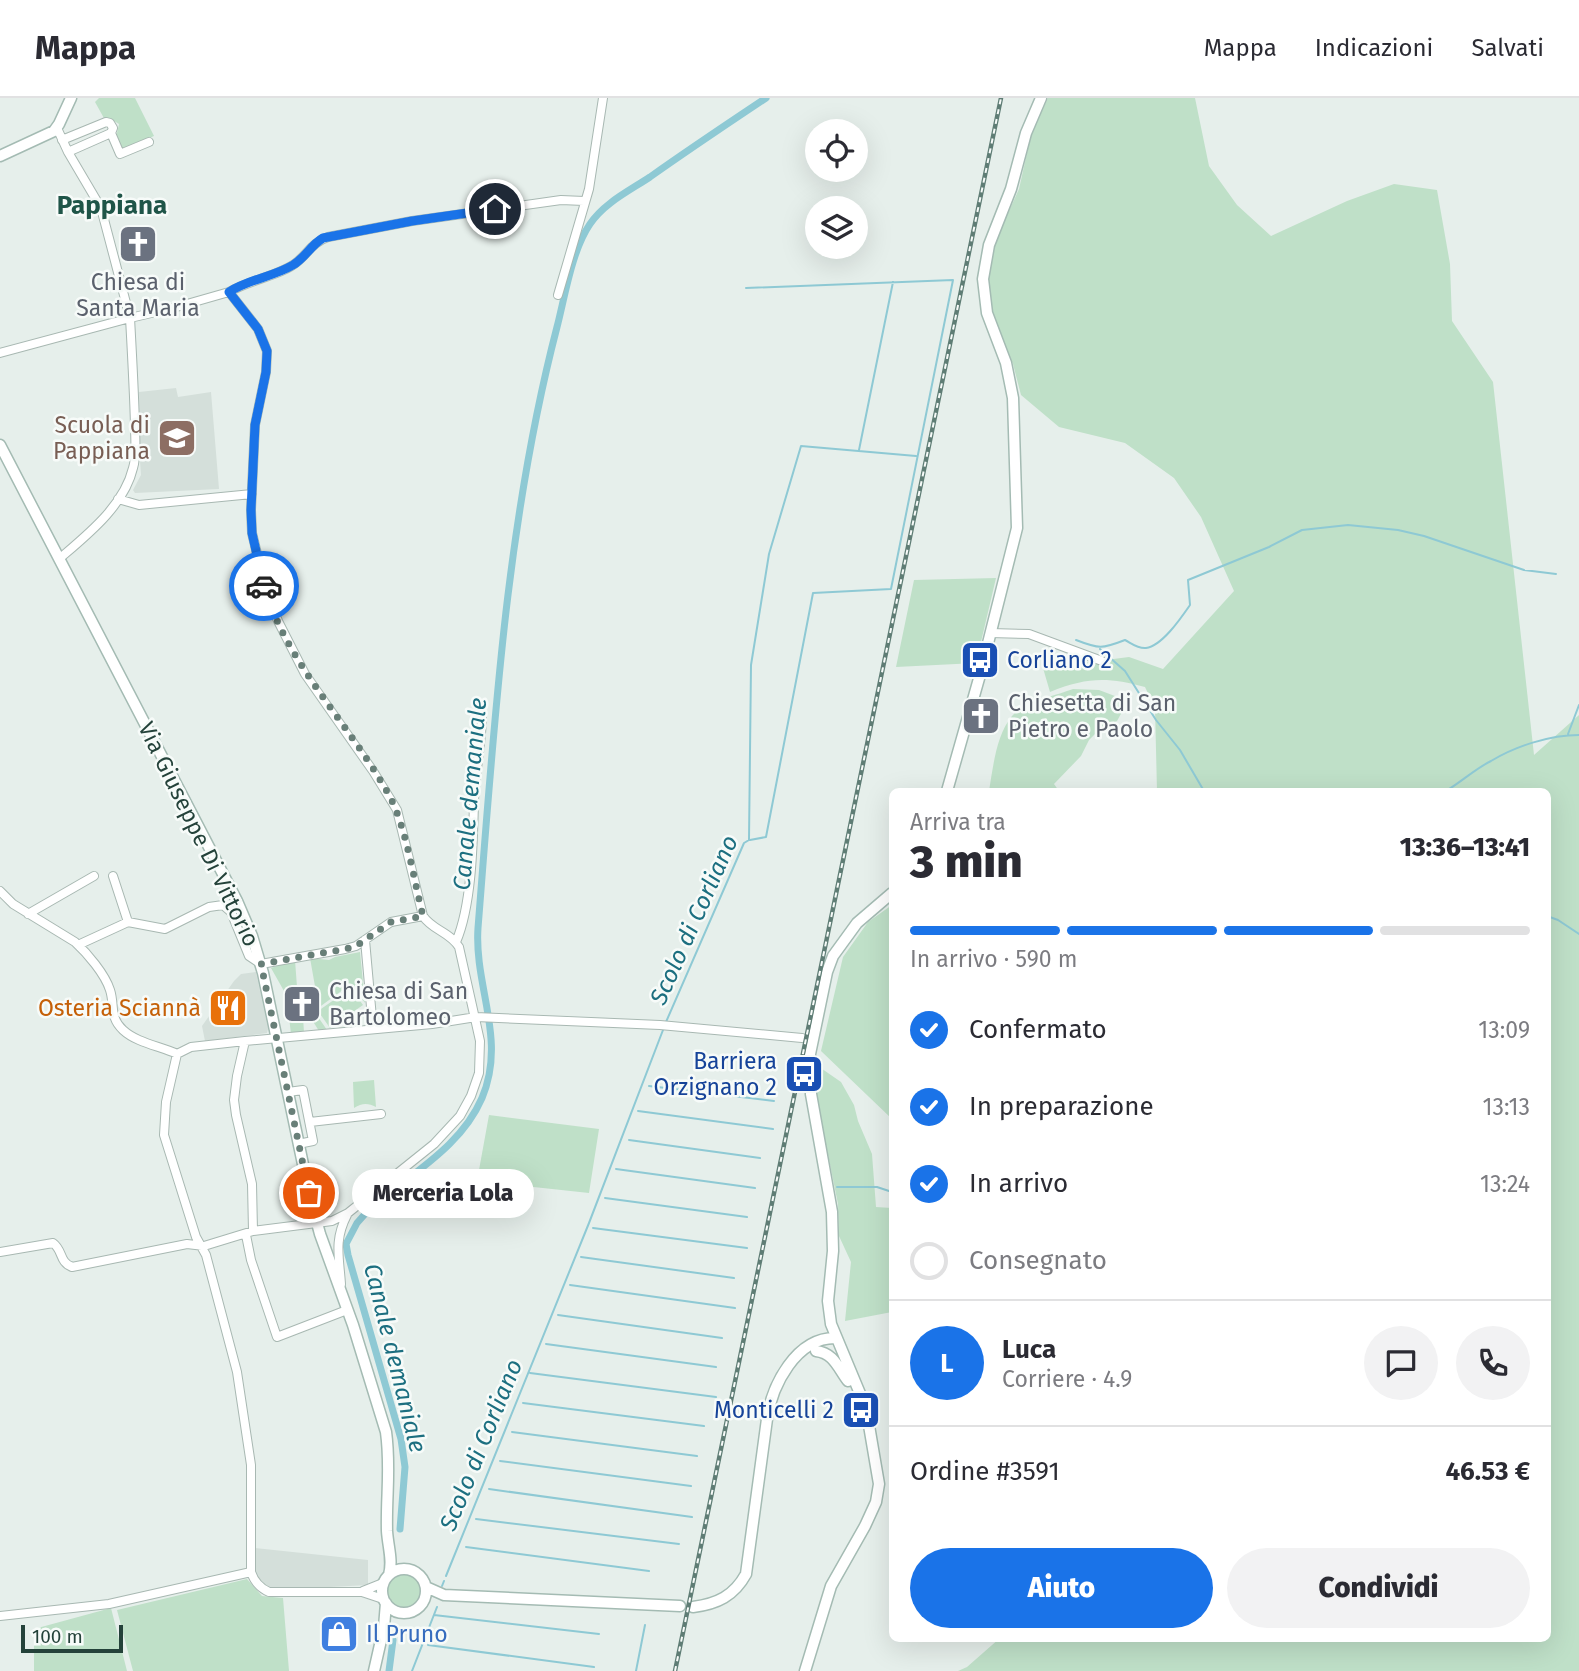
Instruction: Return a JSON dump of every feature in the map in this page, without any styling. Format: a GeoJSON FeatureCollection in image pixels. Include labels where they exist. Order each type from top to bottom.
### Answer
{"type":"FeatureCollection","features":[{"type":"Feature","properties":{"kind":"main road"},"geometry":{"type":"LineString","coordinates":[[0,156],[57,128],[71,98]]}},
{"type":"Feature","properties":{"kind":"main road"},"geometry":{"type":"LineString","coordinates":[[948,788],[1017,528],[1013,398],[1006,363],[987,313],[983,290],[984,270],[989,245],[1012,186],[1026,133],[1041,98]]}},
{"type":"Feature","properties":{"kind":"main road","name":"Via Giuseppe Di Vittorio"},"geometry":{"type":"LineString","coordinates":[[0,445],[237,901],[261,964],[298,1144],[320,1234],[386,1432],[390,1470],[387,1531],[391,1562],[386,1579]]}},
{"type":"Feature","properties":{"kind":"main road"},"geometry":{"type":"LineString","coordinates":[[817,1346],[824,1329],[833,1251],[832,1212],[811,1094],[810,1054],[827,972],[833,956],[857,923],[889,896]]}},
{"type":"Feature","properties":{"kind":"main road"},"geometry":{"type":"LineString","coordinates":[[805,1671],[831,1586],[865,1526],[877,1497],[879,1484],[866,1408],[835,1338],[828,1305]]}},
{"type":"Feature","properties":{"kind":"main road"},"geometry":{"type":"LineString","coordinates":[[693,1607],[723,1600],[738,1587],[746,1574],[769,1407],[779,1380],[801,1352],[835,1338]]}},
{"type":"Feature","properties":{"kind":"main road"},"geometry":{"type":"LineString","coordinates":[[817,1346],[832,1357],[859,1394]]}},
{"type":"Feature","properties":{"kind":"main road"},"geometry":{"type":"LineString","coordinates":[[390,1547],[407,1569],[421,1577],[426,1587],[424,1601]]}},
{"type":"Feature","properties":{"kind":"main road"},"geometry":{"type":"LineString","coordinates":[[374,1671],[384,1626],[386,1579],[401,1569],[407,1569]]}},
{"type":"Feature","properties":{"kind":"main road"},"geometry":{"type":"LineString","coordinates":[[426,1587],[444,1595]]}},
{"type":"Feature","properties":{"kind":"main road"},"geometry":{"type":"LineString","coordinates":[[385,1601],[399,1612],[411,1612],[424,1601],[444,1595],[680,1606]]}},
{"type":"Feature","properties":{"kind":"main road"},"geometry":{"type":"LineString","coordinates":[[384,1626],[399,1612]]}},
{"type":"Feature","properties":{"kind":"street"},"geometry":{"type":"LineString","coordinates":[[558,295],[589,189],[603,98]]}},
{"type":"Feature","properties":{"kind":"street"},"geometry":{"type":"LineString","coordinates":[[62,141],[106,122],[113,128],[111,133],[120,154],[149,142]]}},
{"type":"Feature","properties":{"kind":"street"},"geometry":{"type":"LineString","coordinates":[[57,128],[101,208],[130,318],[135,456],[133,470],[118,499],[89,534],[59,559]]}},
{"type":"Feature","properties":{"kind":"street"},"geometry":{"type":"LineString","coordinates":[[68,152],[111,133]]}},
{"type":"Feature","properties":{"kind":"street"},"geometry":{"type":"LineString","coordinates":[[0,353],[229,292],[295,264],[316,242],[328,237],[412,221],[561,200],[584,201]]}},
{"type":"Feature","properties":{"kind":"street"},"geometry":{"type":"LineString","coordinates":[[0,1252],[53,1243],[62,1261],[72,1267],[187,1244],[204,1246],[250,1233],[332,1221],[348,1213],[433,1144],[466,1107],[479,1073],[480,1018],[456,942],[432,926],[423,916],[397,810],[305,674],[269,601],[252,533],[255,425],[266,372],[267,351],[258,329],[229,292]]}},
{"type":"Feature","properties":{"kind":"street"},"geometry":{"type":"LineString","coordinates":[[118,499],[139,505],[252,494]]}},
{"type":"Feature","properties":{"kind":"street"},"geometry":{"type":"LineString","coordinates":[[990,633],[1029,634],[1102,661]]}},
{"type":"Feature","properties":{"kind":"street"},"geometry":{"type":"LineString","coordinates":[[456,942],[465,911],[482,719]]}},
{"type":"Feature","properties":{"kind":"street"},"geometry":{"type":"LineString","coordinates":[[28,914],[94,876]]}},
{"type":"Feature","properties":{"kind":"street"},"geometry":{"type":"LineString","coordinates":[[113,876],[128,922]]}},
{"type":"Feature","properties":{"kind":"street"},"geometry":{"type":"LineString","coordinates":[[0,891],[28,914],[78,945],[109,986],[113,1016],[118,1025],[133,1037],[177,1054],[191,1047],[480,1018],[665,1026],[802,1038]]}},
{"type":"Feature","properties":{"kind":"street"},"geometry":{"type":"LineString","coordinates":[[78,945],[128,922],[166,929],[209,907],[223,905],[231,912],[249,956],[261,964],[345,949],[365,940],[391,922],[423,916]]}},
{"type":"Feature","properties":{"kind":"street"},"geometry":{"type":"LineString","coordinates":[[365,940],[373,1029]]}},
{"type":"Feature","properties":{"kind":"street"},"geometry":{"type":"LineString","coordinates":[[245,1041],[234,1100],[252,1184],[251,1260],[277,1337],[347,1310]]}},
{"type":"Feature","properties":{"kind":"street"},"geometry":{"type":"LineString","coordinates":[[177,1054],[166,1102],[164,1135],[196,1237],[204,1246],[237,1372],[247,1432],[251,1484],[251,1572],[259,1585],[269,1592],[362,1592],[385,1601]]}},
{"type":"Feature","properties":{"kind":"street"},"geometry":{"type":"LineString","coordinates":[[288,1092],[303,1090],[310,1122],[313,1141],[298,1144]]}},
{"type":"Feature","properties":{"kind":"street"},"geometry":{"type":"LineString","coordinates":[[310,1122],[382,1114]]}},
{"type":"Feature","properties":{"kind":"street"},"geometry":{"type":"LineString","coordinates":[[342,1297],[339,1231],[348,1213]]}},
{"type":"Feature","properties":{"kind":"street"},"geometry":{"type":"LineString","coordinates":[[320,1234],[339,1231]]}},
{"type":"Feature","properties":{"kind":"street"},"geometry":{"type":"LineString","coordinates":[[0,1616],[111,1603],[251,1572]]}},
{"type":"Feature","properties":{"kind":"street"},"geometry":{"type":"LineString","coordinates":[[362,1592],[386,1579]]}},
{"type":"Feature","properties":{"kind":"shaded area","name":"Scuola di Pappiana"},"geometry":{"type":"Polygon","coordinates":[[[176,388],[178,397],[211,392],[219,489],[135,493],[133,490],[141,475],[140,461],[148,461],[146,447],[140,447],[139,392],[176,388]]]}},
{"type":"Feature","properties":{"kind":"shaded area"},"geometry":{"type":"Polygon","coordinates":[[[256,972],[267,1033],[205,1041],[202,1026],[234,981],[241,974],[256,972]]]}},
{"type":"Feature","properties":{"kind":"shaded area"},"geometry":{"type":"Polygon","coordinates":[[[255,1548],[368,1560],[368,1585],[273,1590],[260,1581],[256,1573],[255,1548]]]}},
{"type":"Feature","properties":{"kind":"green space"},"geometry":{"type":"Polygon","coordinates":[[[99,98],[135,98],[154,136],[121,150],[116,137],[119,124],[111,119],[105,120],[95,102],[99,98]]]}},
{"type":"Feature","properties":{"kind":"green space"},"geometry":{"type":"Polygon","coordinates":[[[1048,98],[1195,98],[1209,166],[1237,205],[1271,236],[1347,201],[1394,184],[1437,190],[1450,264],[1452,321],[1493,382],[1534,755],[1579,715],[1579,1671],[958,1671],[967,1667],[995,1642],[1551,1642],[1551,788],[1157,788],[1155,708],[1145,687],[1120,681],[1098,680],[1075,683],[1050,692],[1043,668],[1129,657],[1163,669],[1234,591],[1201,517],[1174,478],[1125,443],[1059,427],[1021,395],[1013,364],[995,323],[988,294],[993,246],[1019,189],[1031,135],[1048,98]]]}},
{"type":"Feature","properties":{"kind":"green space"},"geometry":{"type":"Polygon","coordinates":[[[996,578],[976,663],[896,667],[914,580],[996,578]]]}},
{"type":"Feature","properties":{"kind":"green space"},"geometry":{"type":"Polygon","coordinates":[[[1073,689],[1099,690],[1128,701],[1117,721],[1101,728],[1089,740],[1081,756],[1054,784],[1057,788],[990,788],[1002,732],[1017,711],[1073,689]]]}},
{"type":"Feature","properties":{"kind":"green space"},"geometry":{"type":"Polygon","coordinates":[[[889,907],[889,1116],[821,1051],[843,957],[868,922],[889,907]]]}},
{"type":"Feature","properties":{"kind":"green space"},"geometry":{"type":"Polygon","coordinates":[[[360,952],[365,1003],[351,984],[314,1011],[327,1030],[319,1031],[314,1023],[310,1002],[313,1001],[312,994],[316,992],[310,958],[329,960],[360,952]]]}},
{"type":"Feature","properties":{"kind":"green space"},"geometry":{"type":"Polygon","coordinates":[[[295,960],[297,987],[284,991],[271,968],[295,960]]]}},
{"type":"Feature","properties":{"kind":"green space"},"geometry":{"type":"Polygon","coordinates":[[[351,988],[363,1005],[330,1028],[318,1011],[351,988]]]}},
{"type":"Feature","properties":{"kind":"green space"},"geometry":{"type":"Polygon","coordinates":[[[303,1016],[304,1033],[291,1034],[289,1017],[303,1016]]]}},
{"type":"Feature","properties":{"kind":"green space"},"geometry":{"type":"Polygon","coordinates":[[[815,1064],[841,1082],[854,1105],[872,1154],[876,1207],[889,1208],[889,1313],[845,1321],[851,1262],[839,1236],[838,1204],[817,1100],[815,1064]]]}},
{"type":"Feature","properties":{"kind":"green space"},"geometry":{"type":"Polygon","coordinates":[[[374,1080],[376,1107],[365,1104],[354,1108],[353,1082],[374,1080]]]}},
{"type":"Feature","properties":{"kind":"green space"},"geometry":{"type":"Polygon","coordinates":[[[489,1115],[599,1129],[589,1193],[477,1181],[489,1115]]]}},
{"type":"Feature","properties":{"kind":"green space"},"geometry":{"type":"Polygon","coordinates":[[[404,1574],[416,1579],[421,1591],[416,1603],[404,1608],[392,1603],[387,1591],[392,1579],[404,1574]]]}},
{"type":"Feature","properties":{"kind":"green space"},"geometry":{"type":"Polygon","coordinates":[[[247,1579],[262,1596],[283,1598],[289,1671],[133,1671],[117,1610],[247,1579]]]}},
{"type":"Feature","properties":{"kind":"green space"},"geometry":{"type":"Polygon","coordinates":[[[111,1608],[127,1671],[34,1671],[34,1629],[111,1608]]]}},
{"type":"Feature","properties":{"kind":"waterway","name":"Canale demaniale"},"geometry":{"type":"LineString","coordinates":[[400,1529],[405,1467],[401,1439],[346,1244],[365,1214],[430,1162],[460,1133],[482,1098],[489,1076],[491,1034],[480,971],[478,928],[504,626],[525,475],[570,274],[578,247],[590,224],[602,210],[766,98]]}},
{"type":"Feature","properties":{"kind":"waterway"},"geometry":{"type":"LineString","coordinates":[[746,288],[953,280],[891,589],[813,593],[766,837],[750,840]]}},
{"type":"Feature","properties":{"kind":"waterway","name":"Scolo di Corliano"},"geometry":{"type":"LineString","coordinates":[[859,450],[893,282]]}},
{"type":"Feature","properties":{"kind":"waterway","name":"Scolo di Corliano"},"geometry":{"type":"LineString","coordinates":[[666,1022],[744,843],[749,840],[751,665],[769,554],[801,446],[916,456]]}},
{"type":"Feature","properties":{"kind":"waterway"},"geometry":{"type":"LineString","coordinates":[[1076,640],[1100,647],[1125,640],[1140,648],[1152,646],[1171,631],[1190,605],[1188,580],[1269,547],[1302,530],[1348,525],[1398,530],[1424,536],[1524,570],[1556,574]]}},
{"type":"Feature","properties":{"kind":"waterway"},"geometry":{"type":"LineString","coordinates":[[1100,649],[1125,671],[1156,720],[1180,750],[1202,788]]}},
{"type":"Feature","properties":{"kind":"waterway"},"geometry":{"type":"LineString","coordinates":[[1568,734],[1579,705]]}},
{"type":"Feature","properties":{"kind":"waterway"},"geometry":{"type":"LineString","coordinates":[[1450,788],[1485,764],[1511,751],[1545,739],[1579,735]]}},
{"type":"Feature","properties":{"kind":"waterway"},"geometry":{"type":"LineString","coordinates":[[1551,917],[1579,934]]}},
{"type":"Feature","properties":{"kind":"waterway","name":"Scolo di Corliano"},"geometry":{"type":"LineString","coordinates":[[446,1576],[589,1223],[663,1030]]}},
{"type":"Feature","properties":{"kind":"waterway"},"geometry":{"type":"LineString","coordinates":[[649,1086],[774,1101]]}},
{"type":"Feature","properties":{"kind":"waterway"},"geometry":{"type":"LineString","coordinates":[[638,1111],[773,1129]]}},
{"type":"Feature","properties":{"kind":"waterway"},"geometry":{"type":"LineString","coordinates":[[629,1140],[760,1158]]}},
{"type":"Feature","properties":{"kind":"waterway"},"geometry":{"type":"LineString","coordinates":[[616,1169],[755,1188]]}},
{"type":"Feature","properties":{"kind":"waterway"},"geometry":{"type":"LineString","coordinates":[[837,1187],[877,1187],[889,1191]]}},
{"type":"Feature","properties":{"kind":"waterway"},"geometry":{"type":"LineString","coordinates":[[605,1198],[747,1217]]}},
{"type":"Feature","properties":{"kind":"waterway"},"geometry":{"type":"LineString","coordinates":[[593,1228],[747,1248]]}},
{"type":"Feature","properties":{"kind":"waterway"},"geometry":{"type":"LineString","coordinates":[[581,1257],[734,1278]]}},
{"type":"Feature","properties":{"kind":"waterway"},"geometry":{"type":"LineString","coordinates":[[570,1285],[735,1308]]}},
{"type":"Feature","properties":{"kind":"waterway"},"geometry":{"type":"LineString","coordinates":[[558,1315],[722,1338]]}},
{"type":"Feature","properties":{"kind":"waterway"},"geometry":{"type":"LineString","coordinates":[[546,1344],[716,1367]]}},
{"type":"Feature","properties":{"kind":"waterway"},"geometry":{"type":"LineString","coordinates":[[530,1373],[716,1397]]}},
{"type":"Feature","properties":{"kind":"waterway"},"geometry":{"type":"LineString","coordinates":[[523,1403],[704,1426]]}},
{"type":"Feature","properties":{"kind":"waterway"},"geometry":{"type":"LineString","coordinates":[[512,1432],[697,1456]]}},
{"type":"Feature","properties":{"kind":"waterway"},"geometry":{"type":"LineString","coordinates":[[500,1461],[691,1486]]}},
{"type":"Feature","properties":{"kind":"waterway"},"geometry":{"type":"LineString","coordinates":[[489,1489],[692,1517]]}},
{"type":"Feature","properties":{"kind":"waterway"},"geometry":{"type":"LineString","coordinates":[[476,1519],[679,1544]]}},
{"type":"Feature","properties":{"kind":"waterway"},"geometry":{"type":"LineString","coordinates":[[466,1547],[649,1571]]}},
{"type":"Feature","properties":{"kind":"waterway","name":"Scolo di Corliano"},"geometry":{"type":"LineString","coordinates":[[442,1586],[444,1581]]}},
{"type":"Feature","properties":{"kind":"waterway","name":"Scolo di Corliano"},"geometry":{"type":"LineString","coordinates":[[412,1671],[437,1607]]}},
{"type":"Feature","properties":{"kind":"waterway"},"geometry":{"type":"LineString","coordinates":[[434,1615],[599,1634]]}},
{"type":"Feature","properties":{"kind":"waterway"},"geometry":{"type":"LineString","coordinates":[[636,1671],[645,1625]]}},
{"type":"Feature","properties":{"kind":"waterway","name":"Canale demaniale"},"geometry":{"type":"LineString","coordinates":[[389,1671],[393,1640]]}},
{"type":"Feature","properties":{"kind":"waterway"},"geometry":{"type":"LineString","coordinates":[[428,1645],[594,1667]]}},
{"type":"Feature","properties":{"kind":"railway"},"geometry":{"type":"LineString","coordinates":[[675,1671],[1001,98]]}},
{"type":"Feature","properties":{"kind":"way so far"},"geometry":{"type":"LineString","coordinates":[[264,586],[305,674],[389,794],[397,810],[423,916],[391,922],[356,946],[261,964],[309,1193]]}},
{"type":"Feature","properties":{"kind":"place","name":"Chiesa di Santa Maria"},"geometry":{"type":"Point","coordinates":[138,244]}},
{"type":"Feature","properties":{"kind":"place","name":"Scuola di Pappiana"},"geometry":{"type":"Point","coordinates":[177,438]}},
{"type":"Feature","properties":{"kind":"place","name":"Corliano 2"},"geometry":{"type":"Point","coordinates":[980,660]}},
{"type":"Feature","properties":{"kind":"place","name":"Chiesetta di San Pietro e Paolo"},"geometry":{"type":"Point","coordinates":[981,716]}},
{"type":"Feature","properties":{"kind":"place","name":"Chiesa di San Bartolomeo"},"geometry":{"type":"Point","coordinates":[302,1004]}},
{"type":"Feature","properties":{"kind":"place","name":"Osteria Sciannà"},"geometry":{"type":"Point","coordinates":[228,1008]}},
{"type":"Feature","properties":{"kind":"place","name":"Barriera Orzignano 2"},"geometry":{"type":"Point","coordinates":[804,1074]}},
{"type":"Feature","properties":{"kind":"place","name":"Merceria Lola"},"geometry":{"type":"Point","coordinates":[309,1193]}},
{"type":"Feature","properties":{"kind":"place","name":"Monticelli 2"},"geometry":{"type":"Point","coordinates":[861,1410]}},
{"type":"Feature","properties":{"kind":"place","name":"Il Pruno"},"geometry":{"type":"Point","coordinates":[339,1634]}},
{"type":"Feature","properties":{"kind":"district","name":"Pappiana"},"geometry":{"type":"Point","coordinates":[112,205]}},
{"type":"Feature","properties":{"kind":"route"},"geometry":{"type":"LineString","coordinates":[[264,586],[252,533],[251,510],[255,425],[266,372],[267,351],[258,329],[229,292],[295,264],[323,238],[495,209]]}}]}
